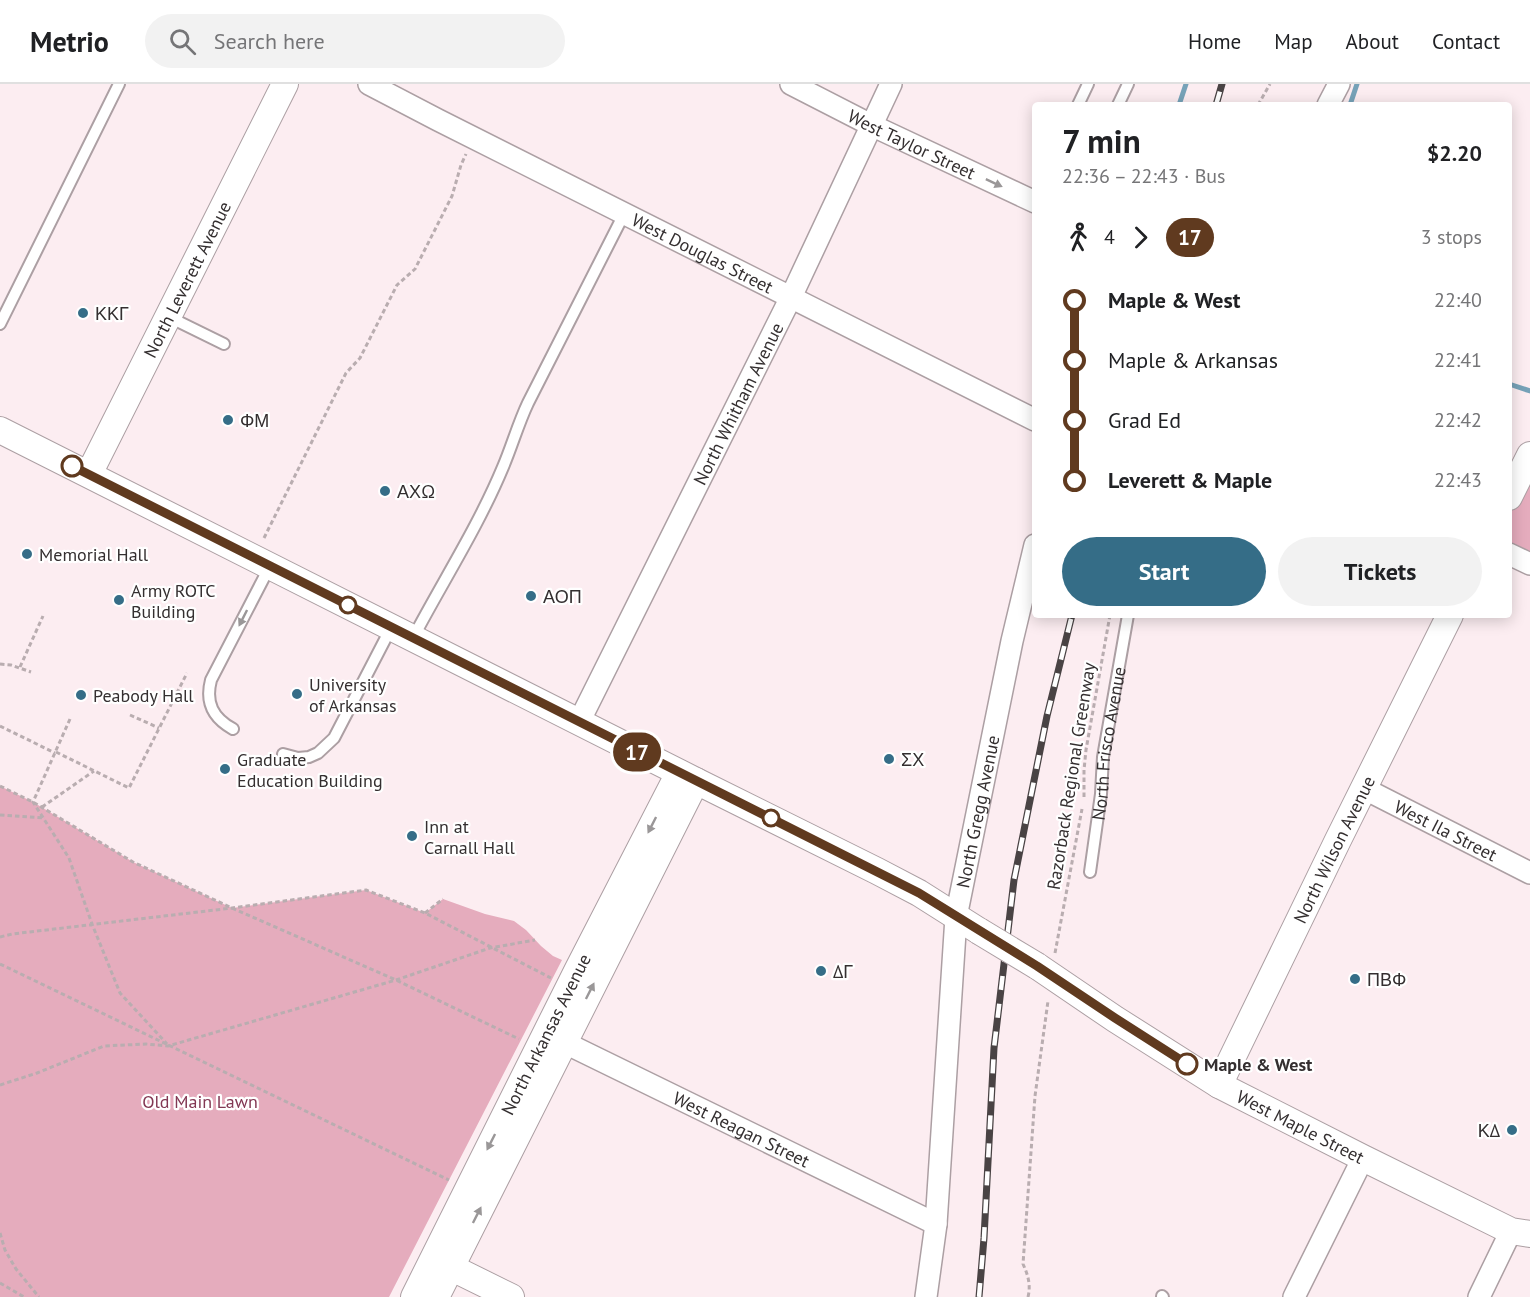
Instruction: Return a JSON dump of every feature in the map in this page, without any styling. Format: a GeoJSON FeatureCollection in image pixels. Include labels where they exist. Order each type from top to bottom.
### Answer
{"type":"FeatureCollection","features":[{"type":"Feature","properties":{"kind":"street","name":"North Leverett Avenue"},"geometry":{"type":"LineString","coordinates":[[89,474],[285,84]]}},
{"type":"Feature","properties":{"kind":"street","name":"West Douglas Street"},"geometry":{"type":"LineString","coordinates":[[369,84],[1032,418]]}},
{"type":"Feature","properties":{"kind":"street","name":"West Taylor Street"},"geometry":{"type":"LineString","coordinates":[[791,84],[871,125],[1032,201]]}},
{"type":"Feature","properties":{"kind":"street","name":"North Whitham Avenue"},"geometry":{"type":"LineString","coordinates":[[579,722],[791,297],[891,84]]}},
{"type":"Feature","properties":{"kind":"street"},"geometry":{"type":"LineString","coordinates":[[1330,102],[1339,84]]}},
{"type":"Feature","properties":{"kind":"street","name":"West Maple Street"},"geometry":{"type":"LineString","coordinates":[[0,430],[888,876],[1045,971],[1219,1085],[1363,1158],[1521,1232]]}},
{"type":"Feature","properties":{"kind":"street"},"geometry":{"type":"LineString","coordinates":[[1512,491],[1530,455]]}},
{"type":"Feature","properties":{"kind":"street"},"geometry":{"type":"LineString","coordinates":[[1512,555],[1530,564]]}},
{"type":"Feature","properties":{"kind":"street","name":"North Gregg Avenue"},"geometry":{"type":"LineString","coordinates":[[926,1297],[936,1224],[956,917],[1012,641],[1032,558]]}},
{"type":"Feature","properties":{"kind":"street","name":"North Wilson Avenue"},"geometry":{"type":"LineString","coordinates":[[1219,1085],[1448,618]]}},
{"type":"Feature","properties":{"kind":"street","name":"North Arkansas Avenue"},"geometry":{"type":"LineString","coordinates":[[414,1297],[442,1263],[688,777]]}},
{"type":"Feature","properties":{"kind":"street","name":"West Ila Street"},"geometry":{"type":"LineString","coordinates":[[1363,788],[1530,873]]}},
{"type":"Feature","properties":{"kind":"street","name":"West Reagan Street"},"geometry":{"type":"LineString","coordinates":[[555,1038],[936,1224]]}},
{"type":"Feature","properties":{"kind":"street"},"geometry":{"type":"LineString","coordinates":[[1294,1297],[1363,1158]]}},
{"type":"Feature","properties":{"kind":"street"},"geometry":{"type":"LineString","coordinates":[[1479,1297],[1521,1232]]}},
{"type":"Feature","properties":{"kind":"street"},"geometry":{"type":"LineString","coordinates":[[442,1263],[511,1297]]}},
{"type":"Feature","properties":{"kind":"street","name":"North Arkansas Avenue"},"geometry":{"type":"LineString","coordinates":[[436,1297],[442,1263]]}},
{"type":"Feature","properties":{"kind":"lane"},"geometry":{"type":"LineString","coordinates":[[0,324],[119,84]]}},
{"type":"Feature","properties":{"kind":"lane"},"geometry":{"type":"LineString","coordinates":[[1079,102],[1088,84]]}},
{"type":"Feature","properties":{"kind":"lane"},"geometry":{"type":"LineString","coordinates":[[1119,102],[1128,84]]}},
{"type":"Feature","properties":{"kind":"lane"},"geometry":{"type":"LineString","coordinates":[[284,753],[298,759],[309,757],[318,753],[334,738],[474,528],[504,466],[528,403],[624,214]]}},
{"type":"Feature","properties":{"kind":"lane"},"geometry":{"type":"LineString","coordinates":[[168,317],[224,344]]}},
{"type":"Feature","properties":{"kind":"lane"},"geometry":{"type":"LineString","coordinates":[[233,729],[217,718],[212,710],[209,699],[211,680],[270,566]]}},
{"type":"Feature","properties":{"kind":"lane","name":"North Frisco Avenue"},"geometry":{"type":"LineString","coordinates":[[1090,872],[1101,794],[1103,757],[1127,618]]}},
{"type":"Feature","properties":{"kind":"path"},"geometry":{"type":"LineString","coordinates":[[1260,102],[1270,84]]}},
{"type":"Feature","properties":{"kind":"path"},"geometry":{"type":"LineString","coordinates":[[264,538],[346,373],[360,358],[397,285],[415,269],[452,196],[460,165],[469,149],[464,147],[470,136]]}},
{"type":"Feature","properties":{"kind":"path"},"geometry":{"type":"LineString","coordinates":[[20,667],[43,616]]}},
{"type":"Feature","properties":{"kind":"path","name":"Razorback Regional Greenway"},"geometry":{"type":"LineString","coordinates":[[1028,1297],[1030,1291],[1028,1277],[1023,1264],[1045,971],[1084,799],[1086,750],[1109,618]]}},
{"type":"Feature","properties":{"kind":"path"},"geometry":{"type":"LineString","coordinates":[[0,664],[20,667],[31,672]]}},
{"type":"Feature","properties":{"kind":"path"},"geometry":{"type":"LineString","coordinates":[[0,726],[129,788],[187,673]]}},
{"type":"Feature","properties":{"kind":"path"},"geometry":{"type":"LineString","coordinates":[[130,715],[159,728]]}},
{"type":"Feature","properties":{"kind":"path"},"geometry":{"type":"LineString","coordinates":[[33,802],[70,719]]}},
{"type":"Feature","properties":{"kind":"path"},"geometry":{"type":"LineString","coordinates":[[42,807],[94,771]]}},
{"type":"Feature","properties":{"kind":"path"},"geometry":{"type":"LineString","coordinates":[[0,786],[42,807],[133,862],[396,980],[521,1040]]}},
{"type":"Feature","properties":{"kind":"path"},"geometry":{"type":"LineString","coordinates":[[33,802],[69,858],[92,924],[120,993],[168,1046]]}},
{"type":"Feature","properties":{"kind":"path"},"geometry":{"type":"LineString","coordinates":[[0,815],[45,818]]}},
{"type":"Feature","properties":{"kind":"path"},"geometry":{"type":"LineString","coordinates":[[0,937],[366,890],[425,913],[552,978]]}},
{"type":"Feature","properties":{"kind":"path"},"geometry":{"type":"LineString","coordinates":[[425,913],[443,899]]}},
{"type":"Feature","properties":{"kind":"path"},"geometry":{"type":"LineString","coordinates":[[0,1085],[104,1046],[146,1044],[168,1046],[396,980],[490,948],[535,940]]}},
{"type":"Feature","properties":{"kind":"path"},"geometry":{"type":"LineString","coordinates":[[0,964],[449,1180]]}},
{"type":"Feature","properties":{"kind":"path"},"geometry":{"type":"LineString","coordinates":[[0,1233],[5,1250],[16,1269],[39,1297]]}},
{"type":"Feature","properties":{"kind":"path"},"geometry":{"type":"LineString","coordinates":[[0,1282],[24,1297]]}},
{"type":"Feature","properties":{"kind":"green space"},"geometry":{"type":"Polygon","coordinates":[[[1530,455],[1530,564],[1512,555],[1512,491],[1530,455]]]}},
{"type":"Feature","properties":{"kind":"green space","name":"Old Main Lawn"},"geometry":{"type":"Polygon","coordinates":[[[0,786],[33,802],[133,862],[232,908],[366,890],[425,913],[443,899],[485,914],[514,921],[553,956],[562,960],[389,1297],[0,1297],[0,786]]]}},
{"type":"Feature","properties":{"kind":"waterway"},"geometry":{"type":"LineString","coordinates":[[1180,102],[1186,84]]}},
{"type":"Feature","properties":{"kind":"waterway"},"geometry":{"type":"LineString","coordinates":[[1351,102],[1357,84]]}},
{"type":"Feature","properties":{"kind":"waterway"},"geometry":{"type":"LineString","coordinates":[[1512,385],[1530,391]]}},
{"type":"Feature","properties":{"kind":"railway"},"geometry":{"type":"LineString","coordinates":[[1217,102],[1222,84]]}},
{"type":"Feature","properties":{"kind":"railway"},"geometry":{"type":"LineString","coordinates":[[979,1297],[994,1048],[1014,880],[1047,716],[1071,618]]}},
{"type":"Feature","properties":{"kind":"bus line","name":"17"},"geometry":{"type":"LineString","coordinates":[[72,466],[919,893],[1037,966],[1187,1064]]}},
{"type":"Feature","properties":{"kind":"place","name":"ΚΚΓ"},"geometry":{"type":"Point","coordinates":[83,313]}},
{"type":"Feature","properties":{"kind":"place","name":"ΦΜ"},"geometry":{"type":"Point","coordinates":[228,420]}},
{"type":"Feature","properties":{"kind":"place","name":"ΑΧΩ"},"geometry":{"type":"Point","coordinates":[385,491]}},
{"type":"Feature","properties":{"kind":"place","name":"Memorial Hall"},"geometry":{"type":"Point","coordinates":[27,554]}},
{"type":"Feature","properties":{"kind":"place","name":"ΑΟΠ"},"geometry":{"type":"Point","coordinates":[531,596]}},
{"type":"Feature","properties":{"kind":"place","name":"Army ROTC Building"},"geometry":{"type":"Point","coordinates":[119,600]}},
{"type":"Feature","properties":{"kind":"place","name":"University of Arkansas"},"geometry":{"type":"Point","coordinates":[297,694]}},
{"type":"Feature","properties":{"kind":"place","name":"Peabody Hall"},"geometry":{"type":"Point","coordinates":[81,695]}},
{"type":"Feature","properties":{"kind":"place","name":"ΣΧ"},"geometry":{"type":"Point","coordinates":[889,759]}},
{"type":"Feature","properties":{"kind":"place","name":"Graduate Education Building"},"geometry":{"type":"Point","coordinates":[225,769]}},
{"type":"Feature","properties":{"kind":"place","name":"Inn at Carnall Hall"},"geometry":{"type":"Point","coordinates":[412,836]}},
{"type":"Feature","properties":{"kind":"place","name":"ΔΓ"},"geometry":{"type":"Point","coordinates":[821,971]}},
{"type":"Feature","properties":{"kind":"place","name":"ΠΒΦ"},"geometry":{"type":"Point","coordinates":[1355,979]}},
{"type":"Feature","properties":{"kind":"place","name":"Maple & West"},"geometry":{"type":"Point","coordinates":[1187,1064]}},
{"type":"Feature","properties":{"kind":"place","name":"ΚΔ"},"geometry":{"type":"Point","coordinates":[1512,1130]}}]}
